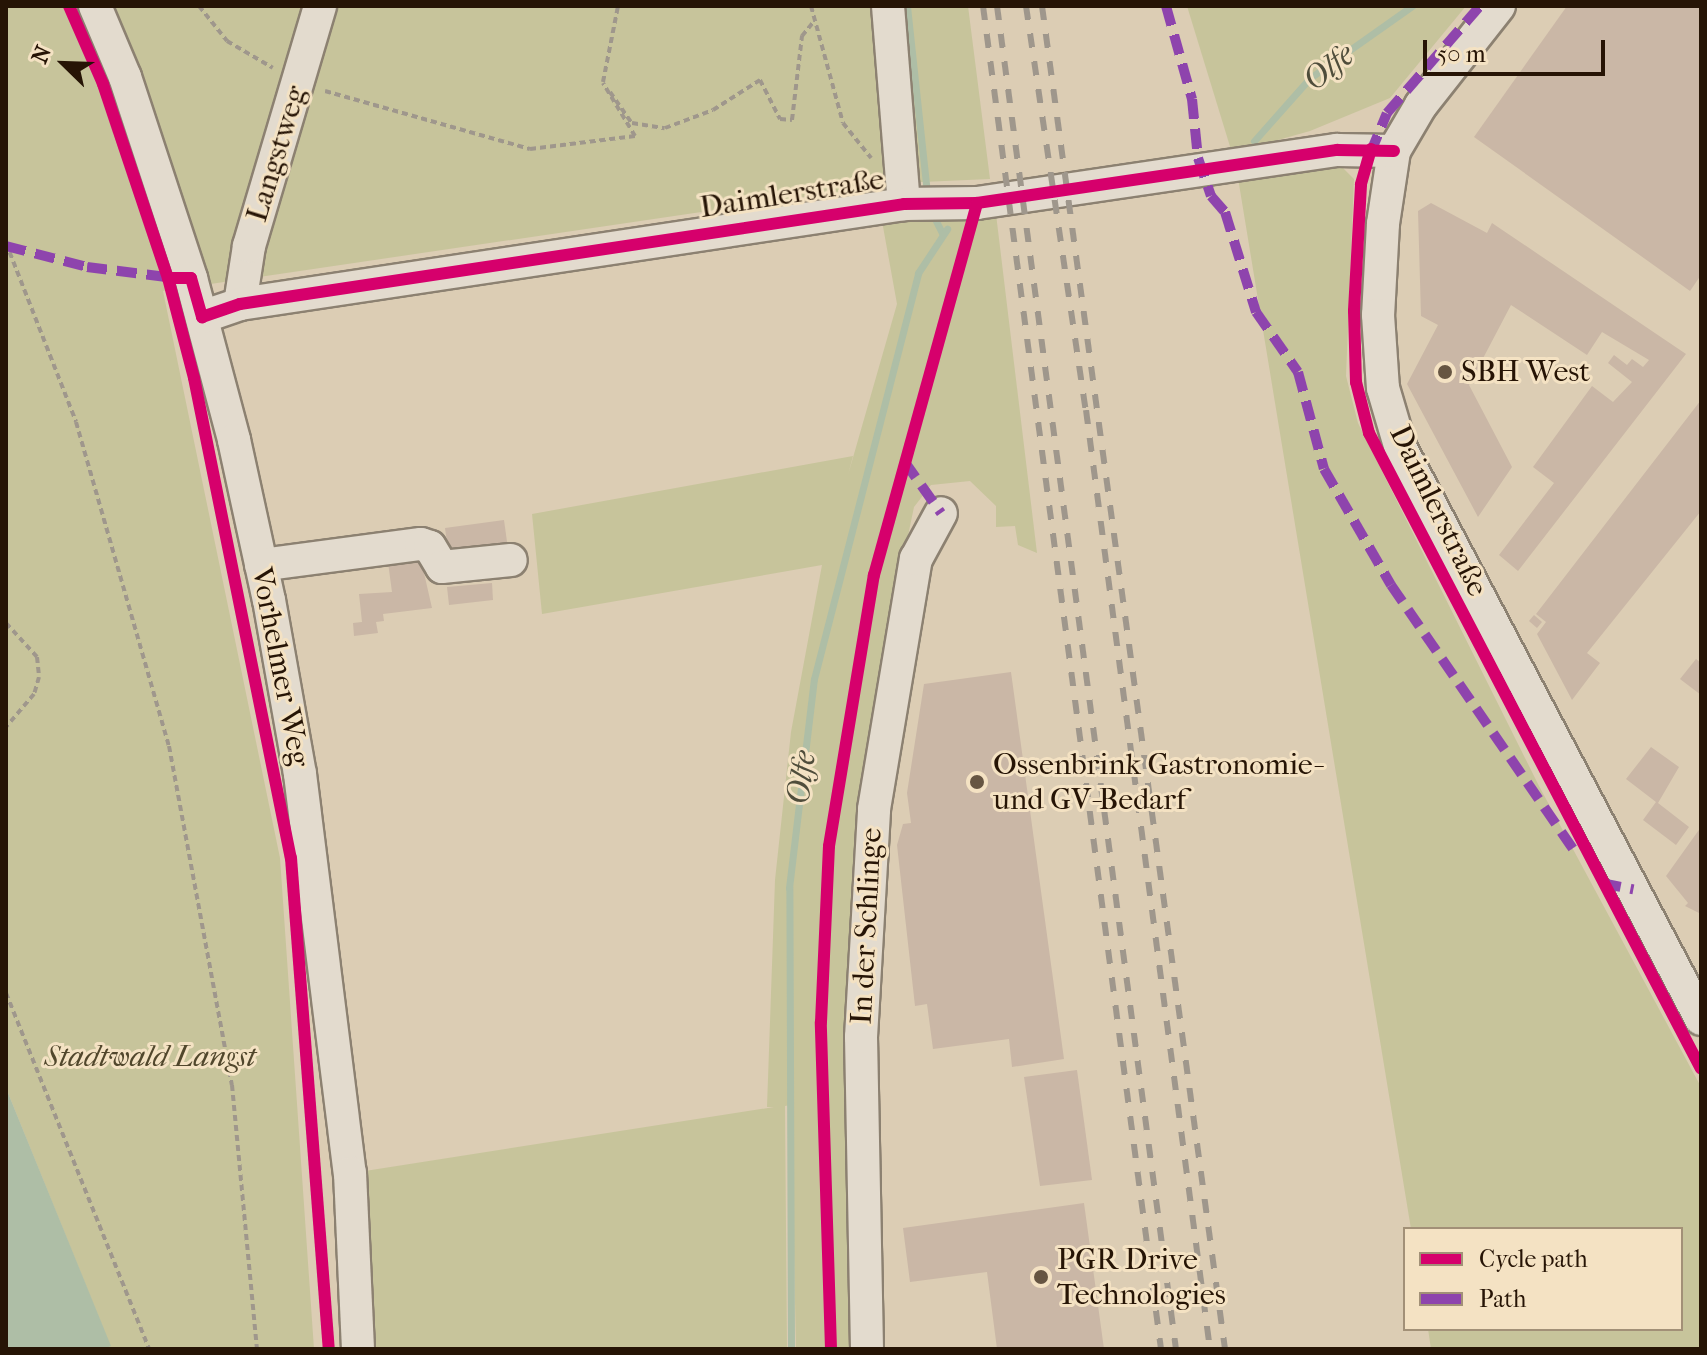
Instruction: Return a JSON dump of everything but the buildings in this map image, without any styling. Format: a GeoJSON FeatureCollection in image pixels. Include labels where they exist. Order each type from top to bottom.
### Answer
{"type":"FeatureCollection","features":[{"type":"Feature","properties":{"kind":"street","name":"Vorhelmer Weg"},"geometry":{"type":"LineString","coordinates":[[95,6],[125,77],[202,317],[261,565],[300,774],[350,1173],[358,1349]]}},
{"type":"Feature","properties":{"kind":"street","name":"Langstweg"},"geometry":{"type":"LineString","coordinates":[[240,304],[249,246],[300,83],[320,6]]}},
{"type":"Feature","properties":{"kind":"street"},"geometry":{"type":"LineString","coordinates":[[888,6],[904,204]]}},
{"type":"Feature","properties":{"kind":"street"},"geometry":{"type":"LineString","coordinates":[[1394,151],[1421,105],[1499,6]]}},
{"type":"Feature","properties":{"kind":"street","name":"Daimlerstraße"},"geometry":{"type":"LineString","coordinates":[[202,317],[240,304],[904,204],[977,203],[1337,150],[1394,151],[1383,224],[1378,315],[1383,388],[1401,449],[1701,1019]]}},
{"type":"Feature","properties":{"kind":"street","name":"In der Schlinge"},"geometry":{"type":"LineString","coordinates":[[867,1349],[861,1037],[874,809],[896,654],[916,559],[941,513]]}},
{"type":"Feature","properties":{"kind":"street"},"geometry":{"type":"LineString","coordinates":[[261,565],[421,544],[430,547],[442,567],[511,560]]}},
{"type":"Feature","properties":{"kind":"path"},"geometry":{"type":"LineString","coordinates":[[199,6],[227,41],[300,83],[530,149],[635,136],[603,83],[618,6]]}},
{"type":"Feature","properties":{"kind":"path"},"geometry":{"type":"LineString","coordinates":[[811,6],[843,123],[873,161],[902,172]]}},
{"type":"Feature","properties":{"kind":"path"},"geometry":{"type":"LineString","coordinates":[[603,83],[632,123],[665,128],[713,110],[760,80],[780,119],[792,120],[802,36],[814,21]]}},
{"type":"Feature","properties":{"kind":"path"},"geometry":{"type":"LineString","coordinates":[[6,243],[76,422],[169,746],[232,1085],[257,1349]]}},
{"type":"Feature","properties":{"kind":"path"},"geometry":{"type":"LineString","coordinates":[[6,623],[37,657],[39,677],[34,694],[6,727]]}},
{"type":"Feature","properties":{"kind":"path"},"geometry":{"type":"LineString","coordinates":[[6,993],[149,1349]]}},
{"type":"Feature","properties":{"kind":"green space","name":"Stadtwald Langst"},"geometry":{"type":"Polygon","coordinates":[[[6,6],[968,6],[990,179],[899,183],[163,291],[280,858],[314,1349],[103,1349],[110,1345],[6,1088],[6,6]]]}},
{"type":"Feature","properties":{"kind":"green space"},"geometry":{"type":"Polygon","coordinates":[[[1187,6],[1466,6],[1390,98],[1310,131],[1232,153],[1187,6]]]}},
{"type":"Feature","properties":{"kind":"green space"},"geometry":{"type":"Polygon","coordinates":[[[1322,161],[1343,168],[1354,179],[1346,376],[1358,423],[1539,786],[1701,1087],[1701,1349],[1431,1349],[1428,1331],[1683,1331],[1683,1227],[1411,1227],[1238,178],[1322,161]]]}},
{"type":"Feature","properties":{"kind":"green space"},"geometry":{"type":"Polygon","coordinates":[[[996,214],[1037,553],[1018,545],[1015,526],[996,527],[996,506],[970,481],[931,485],[914,507],[883,656],[861,808],[854,1349],[796,1349],[791,1105],[785,1106],[787,1349],[370,1349],[365,1171],[774,1107],[767,1107],[775,880],[791,732],[822,565],[542,614],[532,514],[853,456],[848,475],[897,304],[882,221],[996,214]]]}},
{"type":"Feature","properties":{"kind":"shaded area"},"geometry":{"type":"Polygon","coordinates":[[[6,1088],[111,1346],[103,1349],[6,1349],[6,1088]]]}},
{"type":"Feature","properties":{"kind":"waterway"},"geometry":{"type":"LineString","coordinates":[[907,6],[926,185]]}},
{"type":"Feature","properties":{"kind":"waterway","name":"Olfe"},"geometry":{"type":"LineString","coordinates":[[1254,141],[1310,78],[1412,6]]}},
{"type":"Feature","properties":{"kind":"waterway"},"geometry":{"type":"LineString","coordinates":[[936,221],[942,233]]}},
{"type":"Feature","properties":{"kind":"waterway","name":"Olfe"},"geometry":{"type":"LineString","coordinates":[[791,1349],[789,888],[814,679],[918,273],[947,229]]}},
{"type":"Feature","properties":{"kind":"railway"},"geometry":{"type":"LineString","coordinates":[[983,6],[1161,1349]]}},
{"type":"Feature","properties":{"kind":"railway"},"geometry":{"type":"LineString","coordinates":[[997,6],[1176,1349]]}},
{"type":"Feature","properties":{"kind":"railway"},"geometry":{"type":"LineString","coordinates":[[1026,6],[1086,410],[1210,1349]]}},
{"type":"Feature","properties":{"kind":"railway"},"geometry":{"type":"LineString","coordinates":[[1042,6],[1225,1349]]}},
{"type":"Feature","properties":{"kind":"marked path"},"geometry":{"type":"LineString","coordinates":[[1166,6],[1192,99],[1198,158],[1211,196],[1225,212],[1256,312],[1298,372],[1324,469],[1391,585],[1578,856]]}},
{"type":"Feature","properties":{"kind":"marked path"},"geometry":{"type":"LineString","coordinates":[[1370,154],[1387,113],[1480,6]]}},
{"type":"Feature","properties":{"kind":"marked path"},"geometry":{"type":"LineString","coordinates":[[6,246],[87,267],[174,278]]}},
{"type":"Feature","properties":{"kind":"marked path"},"geometry":{"type":"LineString","coordinates":[[904,461],[941,513]]}},
{"type":"Feature","properties":{"kind":"marked path"},"geometry":{"type":"LineString","coordinates":[[1601,883],[1633,889]]}},
{"type":"Feature","properties":{"kind":"cycle path"},"geometry":{"type":"LineString","coordinates":[[69,6],[103,84],[168,278],[194,378],[291,858],[329,1349]]}},
{"type":"Feature","properties":{"kind":"cycle path"},"geometry":{"type":"LineString","coordinates":[[1371,149],[1361,185],[1354,311],[1356,382],[1369,433],[1701,1069]]}},
{"type":"Feature","properties":{"kind":"cycle path"},"geometry":{"type":"LineString","coordinates":[[168,278],[191,278],[202,317],[240,304],[904,204],[977,203],[1337,150],[1394,151]]}},
{"type":"Feature","properties":{"kind":"cycle path"},"geometry":{"type":"LineString","coordinates":[[831,1349],[821,1022],[829,846],[874,575],[977,203]]}},
{"type":"Feature","properties":{"kind":"place","name":"SBH West"},"geometry":{"type":"Point","coordinates":[1445,372]}},
{"type":"Feature","properties":{"kind":"place","name":"Ossenbrink Gastronomie- und GV-Bedarf"},"geometry":{"type":"Point","coordinates":[977,782]}},
{"type":"Feature","properties":{"kind":"place","name":"PGR Drive Technologies"},"geometry":{"type":"Point","coordinates":[1041,1277]}}]}
